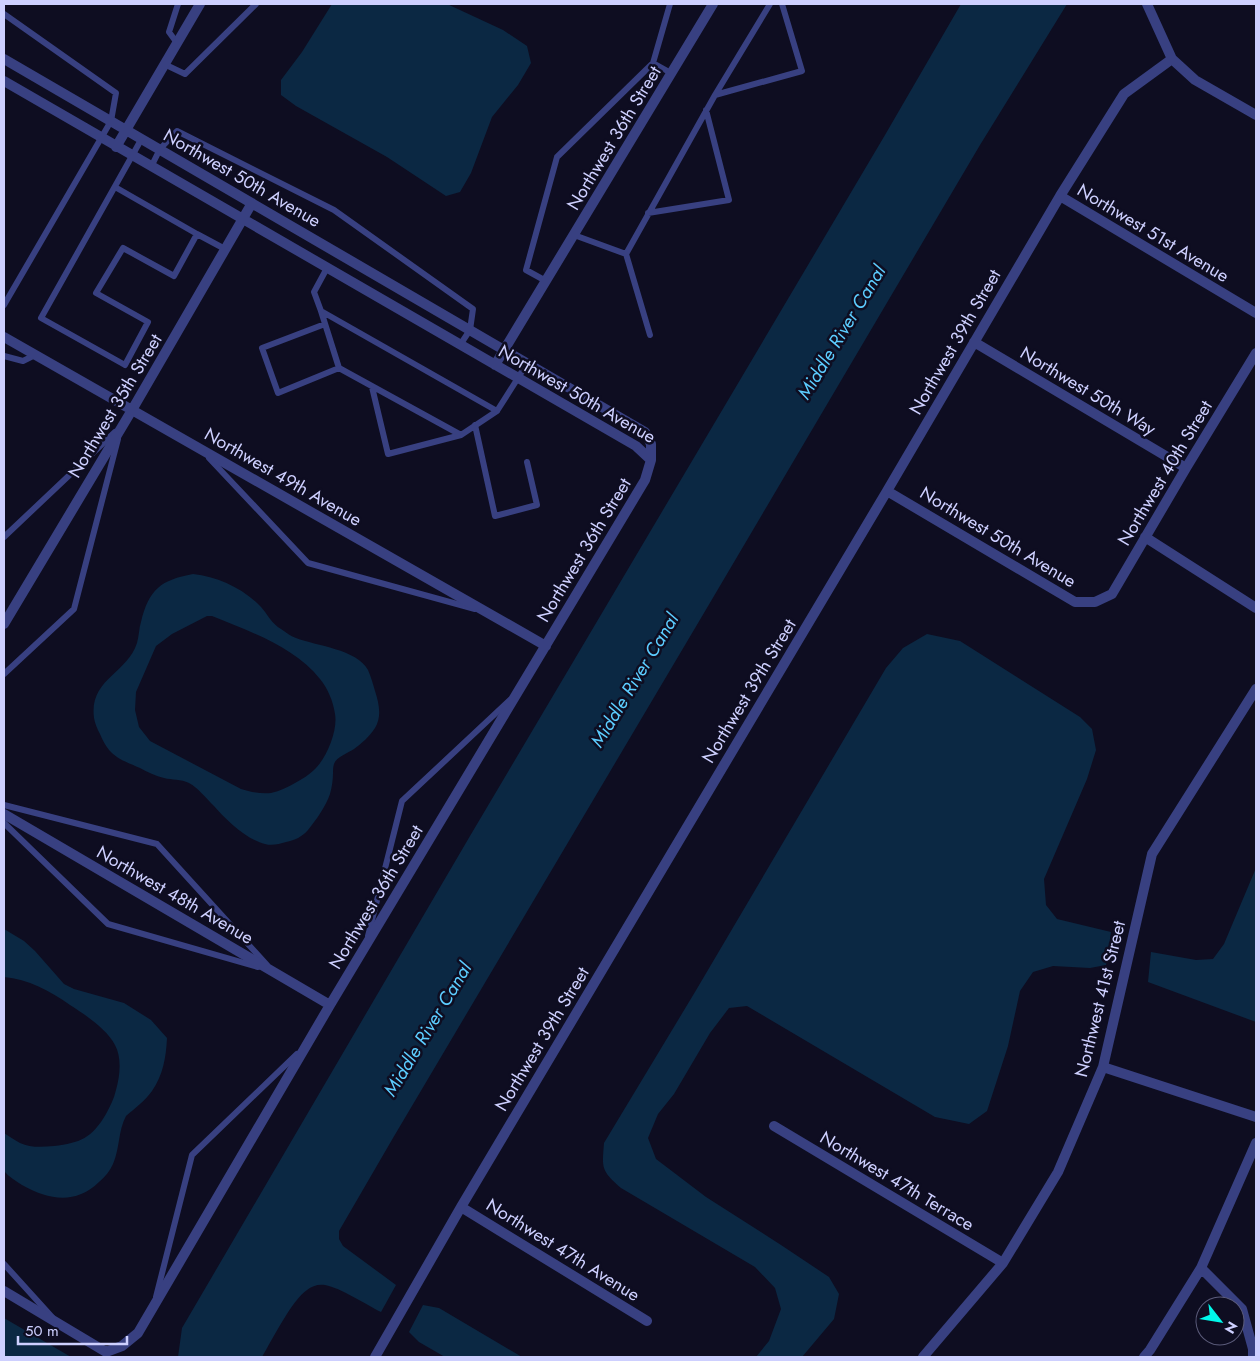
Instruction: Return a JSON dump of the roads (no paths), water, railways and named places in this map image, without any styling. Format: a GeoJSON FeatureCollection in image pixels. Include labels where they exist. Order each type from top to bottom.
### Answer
{"type":"FeatureCollection","features":[{"type":"Feature","properties":{"kind":"street"},"geometry":{"type":"LineString","coordinates":[[116,147],[200,4]]}},
{"type":"Feature","properties":{"kind":"street","name":"Northwest 36th Street"},"geometry":{"type":"LineString","coordinates":[[495,365],[713,4]]}},
{"type":"Feature","properties":{"kind":"street"},"geometry":{"type":"LineString","coordinates":[[1147,4],[1172,59],[1195,80],[1256,115]]}},
{"type":"Feature","properties":{"kind":"street","name":"Northwest 50th Avenue"},"geometry":{"type":"LineString","coordinates":[[4,59],[645,432],[651,444],[650,460]]}},
{"type":"Feature","properties":{"kind":"street","name":"Northwest 39th Street"},"geometry":{"type":"LineString","coordinates":[[375,1357],[461,1207],[888,491],[1060,196],[1124,94],[1172,59]]}},
{"type":"Feature","properties":{"kind":"street","name":"Northwest 50th Avenue"},"geometry":{"type":"LineString","coordinates":[[4,82],[636,446],[650,460]]}},
{"type":"Feature","properties":{"kind":"street","name":"Northwest 51st Avenue"},"geometry":{"type":"LineString","coordinates":[[1060,196],[1256,313]]}},
{"type":"Feature","properties":{"kind":"street","name":"Northwest 35th Street"},"geometry":{"type":"LineString","coordinates":[[4,624],[132,410],[252,202]]}},
{"type":"Feature","properties":{"kind":"street","name":"Northwest 49th Avenue"},"geometry":{"type":"LineString","coordinates":[[4,337],[546,646]]}},
{"type":"Feature","properties":{"kind":"street","name":"Northwest 50th Way"},"geometry":{"type":"LineString","coordinates":[[974,342],[1186,468]]}},
{"type":"Feature","properties":{"kind":"street","name":"Northwest 40th Street"},"geometry":{"type":"LineString","coordinates":[[1095,602],[1112,594],[1256,353]]}},
{"type":"Feature","properties":{"kind":"street","name":"Northwest 36th Street"},"geometry":{"type":"LineString","coordinates":[[58,1323],[106,1352],[122,1346],[138,1333],[330,1004],[645,480],[650,460]]}},
{"type":"Feature","properties":{"kind":"street","name":"Northwest 50th Avenue"},"geometry":{"type":"LineString","coordinates":[[888,491],[1075,602],[1095,602]]}},
{"type":"Feature","properties":{"kind":"street"},"geometry":{"type":"LineString","coordinates":[[1146,537],[1256,608]]}},
{"type":"Feature","properties":{"kind":"street","name":"Northwest 41st Street"},"geometry":{"type":"LineString","coordinates":[[923,1357],[1003,1264],[1058,1172],[1103,1067],[1152,854],[1256,689]]}},
{"type":"Feature","properties":{"kind":"street","name":"Northwest 48th Avenue"},"geometry":{"type":"LineString","coordinates":[[4,814],[330,1004]]}},
{"type":"Feature","properties":{"kind":"street"},"geometry":{"type":"LineString","coordinates":[[1103,1067],[1256,1117]]}},
{"type":"Feature","properties":{"kind":"street","name":"Northwest 47th Terrace"},"geometry":{"type":"LineString","coordinates":[[774,1126],[1003,1264]]}},
{"type":"Feature","properties":{"kind":"street"},"geometry":{"type":"LineString","coordinates":[[1144,1357],[1201,1268],[1256,1143]]}},
{"type":"Feature","properties":{"kind":"street","name":"Northwest 47th Avenue"},"geometry":{"type":"LineString","coordinates":[[461,1207],[647,1321]]}},
{"type":"Feature","properties":{"kind":"street"},"geometry":{"type":"LineString","coordinates":[[1201,1268],[1242,1309],[1253,1349],[1253,1357]]}},
{"type":"Feature","properties":{"kind":"street"},"geometry":{"type":"LineString","coordinates":[[4,1292],[58,1323]]}},
{"type":"Feature","properties":{"kind":"lane"},"geometry":{"type":"LineString","coordinates":[[177,43],[169,32],[178,4]]}},
{"type":"Feature","properties":{"kind":"lane"},"geometry":{"type":"LineString","coordinates":[[164,64],[185,74],[256,4]]}},
{"type":"Feature","properties":{"kind":"lane"},"geometry":{"type":"LineString","coordinates":[[546,281],[526,270],[557,156],[653,63],[670,4]]}},
{"type":"Feature","properties":{"kind":"lane"},"geometry":{"type":"LineString","coordinates":[[650,335],[626,254],[706,110],[770,4]]}},
{"type":"Feature","properties":{"kind":"lane"},"geometry":{"type":"LineString","coordinates":[[715,95],[802,71],[782,4]]}},
{"type":"Feature","properties":{"kind":"lane"},"geometry":{"type":"LineString","coordinates":[[4,14],[116,93],[111,121],[4,305]]}},
{"type":"Feature","properties":{"kind":"lane"},"geometry":{"type":"LineString","coordinates":[[653,63],[672,73]]}},
{"type":"Feature","properties":{"kind":"lane"},"geometry":{"type":"LineString","coordinates":[[648,213],[730,200],[706,110]]}},
{"type":"Feature","properties":{"kind":"lane"},"geometry":{"type":"LineString","coordinates":[[151,167],[160,149],[177,131],[334,210],[473,309],[470,330],[460,345]]}},
{"type":"Feature","properties":{"kind":"lane"},"geometry":{"type":"LineString","coordinates":[[142,138],[41,318],[125,365],[148,322],[96,294],[123,248],[174,276],[197,234]]}},
{"type":"Feature","properties":{"kind":"lane"},"geometry":{"type":"LineString","coordinates":[[115,187],[225,249]]}},
{"type":"Feature","properties":{"kind":"lane"},"geometry":{"type":"LineString","coordinates":[[574,235],[626,254]]}},
{"type":"Feature","properties":{"kind":"lane"},"geometry":{"type":"LineString","coordinates":[[327,268],[314,292],[339,368],[461,435]]}},
{"type":"Feature","properties":{"kind":"lane"},"geometry":{"type":"LineString","coordinates":[[321,311],[497,410]]}},
{"type":"Feature","properties":{"kind":"lane"},"geometry":{"type":"LineString","coordinates":[[325,324],[262,348],[278,393],[339,368]]}},
{"type":"Feature","properties":{"kind":"lane"},"geometry":{"type":"LineString","coordinates":[[4,356],[23,361],[35,355]]}},
{"type":"Feature","properties":{"kind":"lane"},"geometry":{"type":"LineString","coordinates":[[372,387],[388,454],[461,435],[497,410],[526,363]]}},
{"type":"Feature","properties":{"kind":"lane"},"geometry":{"type":"LineString","coordinates":[[475,425],[495,516],[537,505],[527,462]]}},
{"type":"Feature","properties":{"kind":"lane"},"geometry":{"type":"LineString","coordinates":[[4,537],[122,426]]}},
{"type":"Feature","properties":{"kind":"lane"},"geometry":{"type":"LineString","coordinates":[[4,674],[74,609],[122,426]]}},
{"type":"Feature","properties":{"kind":"lane"},"geometry":{"type":"LineString","coordinates":[[202,449],[308,563],[488,613]]}},
{"type":"Feature","properties":{"kind":"lane"},"geometry":{"type":"LineString","coordinates":[[366,945],[402,801],[518,692]]}},
{"type":"Feature","properties":{"kind":"lane"},"geometry":{"type":"LineString","coordinates":[[4,805],[157,844],[272,971]]}},
{"type":"Feature","properties":{"kind":"lane"},"geometry":{"type":"LineString","coordinates":[[4,823],[108,924],[272,971]]}},
{"type":"Feature","properties":{"kind":"lane"},"geometry":{"type":"LineString","coordinates":[[153,1307],[192,1155],[306,1046]]}},
{"type":"Feature","properties":{"kind":"lane"},"geometry":{"type":"LineString","coordinates":[[4,1264],[58,1323]]}},
{"type":"Feature","properties":{"kind":"water"},"geometry":{"type":"Polygon","coordinates":[[[332,4],[447,4],[503,30],[527,46],[531,63],[518,85],[492,117],[471,173],[460,192],[446,196],[387,157],[296,106],[281,95],[281,80],[302,52],[332,4]]]}},
{"type":"Feature","properties":{"kind":"water","name":"Middle River Canal"},"geometry":{"type":"Polygon","coordinates":[[[961,4],[1067,4],[980,145],[339,1231],[339,1239],[343,1246],[396,1285],[381,1312],[338,1289],[325,1285],[313,1286],[295,1302],[262,1357],[178,1357],[182,1328],[961,4]]]}},
{"type":"Feature","properties":{"kind":"water"},"geometry":{"type":"Polygon","coordinates":[[[193,574],[230,584],[254,600],[275,625],[290,635],[355,657],[368,670],[379,705],[377,724],[363,742],[335,762],[330,794],[326,803],[308,830],[295,839],[270,845],[258,842],[230,823],[199,790],[189,783],[155,775],[116,756],[107,747],[97,728],[94,718],[94,705],[97,694],[132,654],[137,643],[140,624],[148,601],[158,588],[172,579],[193,574]],[[207,616],[172,634],[156,646],[136,692],[135,710],[139,727],[150,741],[241,789],[263,793],[281,790],[312,772],[319,765],[327,751],[335,728],[334,709],[330,695],[310,668],[285,649],[212,616],[207,616]]]}},
{"type":"Feature","properties":{"kind":"water"},"geometry":{"type":"Polygon","coordinates":[[[927,634],[960,641],[1080,717],[1092,729],[1096,750],[1087,779],[1044,879],[1046,905],[1057,919],[1111,932],[1106,965],[1090,968],[1053,966],[1033,972],[1020,991],[1008,1046],[987,1111],[969,1124],[935,1117],[747,1006],[729,1008],[710,1033],[674,1094],[658,1114],[648,1138],[656,1159],[706,1197],[829,1277],[839,1294],[834,1319],[802,1357],[756,1357],[769,1341],[781,1309],[775,1288],[755,1267],[621,1188],[606,1173],[604,1168],[604,1143],[886,668],[903,648],[927,634]]]}},
{"type":"Feature","properties":{"kind":"water"},"geometry":{"type":"Polygon","coordinates":[[[1256,868],[1256,1022],[1148,982],[1151,952],[1196,960],[1213,959],[1224,944],[1256,868]]]}},
{"type":"Feature","properties":{"kind":"water"},"geometry":{"type":"Polygon","coordinates":[[[4,929],[24,941],[35,951],[64,984],[74,989],[124,1003],[151,1020],[167,1038],[165,1059],[159,1079],[149,1095],[126,1116],[115,1158],[110,1169],[90,1189],[71,1197],[52,1197],[42,1194],[22,1185],[6,1173],[4,1171],[4,1133],[20,1143],[37,1147],[63,1145],[78,1141],[90,1134],[101,1122],[113,1099],[119,1073],[119,1056],[115,1045],[107,1033],[82,1013],[38,986],[22,980],[4,977],[4,929]]]}},
{"type":"Feature","properties":{"kind":"water"},"geometry":{"type":"Polygon","coordinates":[[[423,1305],[439,1308],[522,1357],[445,1357],[419,1342],[409,1332],[423,1305]]]}},
{"type":"Feature","properties":{"kind":"water"},"geometry":{"type":"Polygon","coordinates":[[[4,1318],[71,1357],[4,1357],[4,1318]]]}}]}
